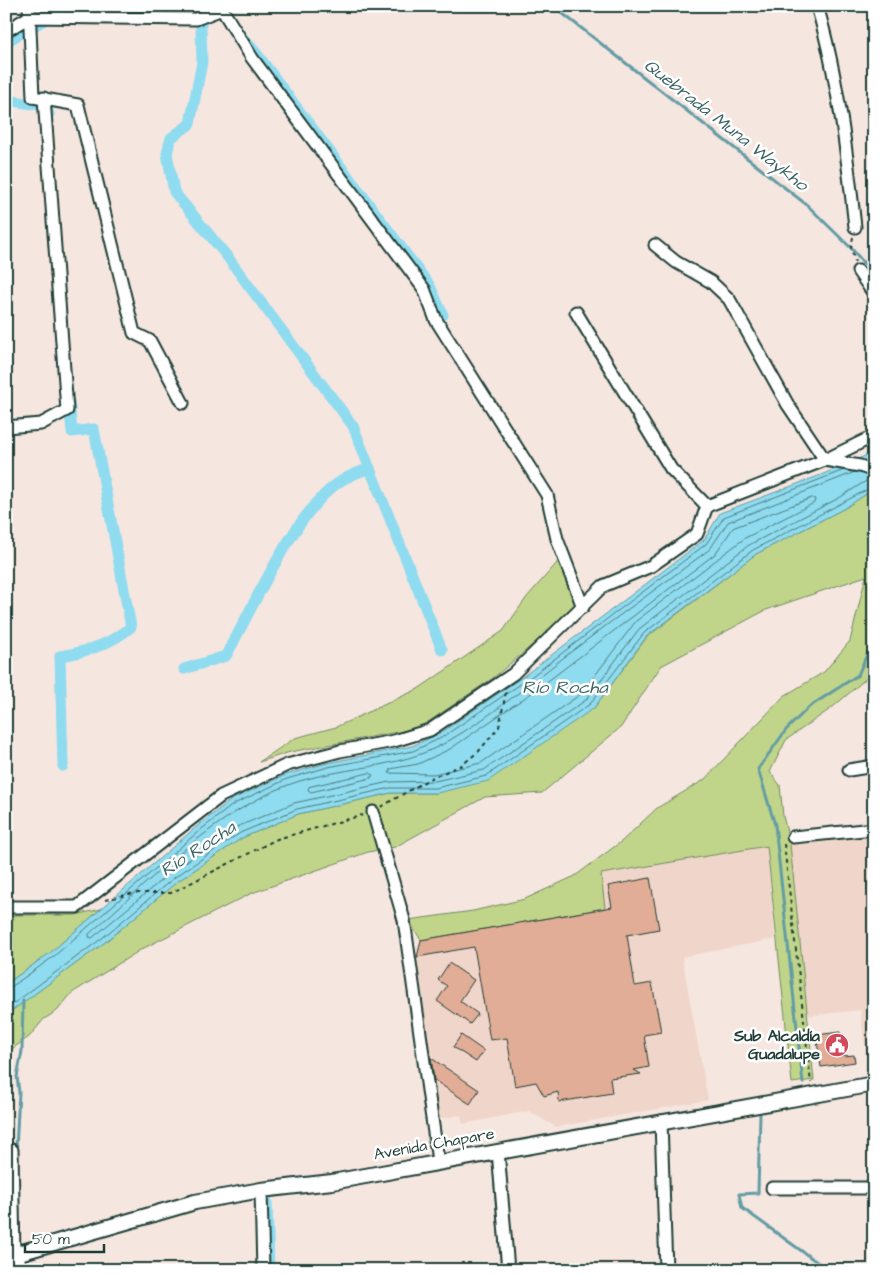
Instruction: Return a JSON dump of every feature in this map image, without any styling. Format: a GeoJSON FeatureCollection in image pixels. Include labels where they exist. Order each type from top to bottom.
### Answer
{"type":"FeatureCollection","features":[{"type":"Feature","properties":{"kind":"main road","name":"Avenida Chapare"},"geometry":{"type":"LineString","coordinates":[[13,1255],[195,1202],[262,1190],[332,1182],[438,1161],[874,1084]]}},
{"type":"Feature","properties":{"kind":"street"},"geometry":{"type":"LineString","coordinates":[[817,6],[825,33],[849,169],[855,227]]}},
{"type":"Feature","properties":{"kind":"street"},"geometry":{"type":"LineString","coordinates":[[6,31],[29,12],[196,19],[221,8],[252,58],[424,289],[436,320],[547,495],[557,539],[583,606]]}},
{"type":"Feature","properties":{"kind":"street"},"geometry":{"type":"LineString","coordinates":[[29,12],[33,97],[78,105],[134,333],[150,341],[183,403]]}},
{"type":"Feature","properties":{"kind":"street"},"geometry":{"type":"LineString","coordinates":[[6,427],[41,424],[67,410],[44,98]]}},
{"type":"Feature","properties":{"kind":"street"},"geometry":{"type":"LineString","coordinates":[[655,245],[676,262],[711,282],[729,299],[788,405],[825,460],[860,466],[874,471]]}},
{"type":"Feature","properties":{"kind":"street"},"geometry":{"type":"LineString","coordinates":[[858,271],[874,294]]}},
{"type":"Feature","properties":{"kind":"street"},"geometry":{"type":"LineString","coordinates":[[576,312],[671,469],[707,506]]}},
{"type":"Feature","properties":{"kind":"street"},"geometry":{"type":"LineString","coordinates":[[6,907],[76,907],[221,796],[288,765],[340,751],[394,741],[430,730],[513,674],[603,586],[652,566],[697,534],[707,506],[825,460],[874,436]]}},
{"type":"Feature","properties":{"kind":"street"},"geometry":{"type":"LineString","coordinates":[[849,770],[874,766]]}},
{"type":"Feature","properties":{"kind":"street"},"geometry":{"type":"LineString","coordinates":[[373,812],[404,920],[438,1161]]}},
{"type":"Feature","properties":{"kind":"street"},"geometry":{"type":"LineString","coordinates":[[793,837],[874,829]]}},
{"type":"Feature","properties":{"kind":"street"},"geometry":{"type":"LineString","coordinates":[[660,1121],[666,1270]]}},
{"type":"Feature","properties":{"kind":"street"},"geometry":{"type":"LineString","coordinates":[[12,1150],[13,1255],[19,1270]]}},
{"type":"Feature","properties":{"kind":"street"},"geometry":{"type":"LineString","coordinates":[[498,1151],[508,1270]]}},
{"type":"Feature","properties":{"kind":"street"},"geometry":{"type":"LineString","coordinates":[[772,1188],[874,1188]]}},
{"type":"Feature","properties":{"kind":"street"},"geometry":{"type":"LineString","coordinates":[[262,1190],[263,1270]]}},
{"type":"Feature","properties":{"kind":"path"},"geometry":{"type":"LineString","coordinates":[[855,227],[851,248],[858,271]]}},
{"type":"Feature","properties":{"kind":"path"},"geometry":{"type":"LineString","coordinates":[[105,900],[134,894],[170,893],[277,839],[373,812],[431,778],[462,765],[479,751],[499,727],[506,693],[513,674]]}},
{"type":"Feature","properties":{"kind":"path"},"geometry":{"type":"LineString","coordinates":[[793,837],[783,845],[812,1095]]}},
{"type":"Feature","properties":{"kind":"shaded area"},"geometry":{"type":"Polygon","coordinates":[[[874,836],[874,1070],[868,1071],[860,1010],[806,1016],[790,844],[874,836]]]}},
{"type":"Feature","properties":{"kind":"shaded area"},"geometry":{"type":"Polygon","coordinates":[[[767,846],[775,939],[682,957],[708,1100],[556,1127],[529,1111],[463,1124],[461,1115],[437,1119],[417,957],[421,940],[605,908],[601,874],[767,846]]]}},
{"type":"Feature","properties":{"kind":"green space"},"geometry":{"type":"Polygon","coordinates":[[[874,489],[874,663],[869,676],[833,707],[786,740],[770,772],[780,785],[783,816],[790,844],[814,1080],[792,1083],[767,846],[601,874],[605,908],[421,940],[408,920],[473,911],[525,899],[575,876],[622,841],[657,808],[704,780],[784,696],[824,672],[850,641],[866,576],[766,610],[661,666],[621,727],[542,793],[485,797],[395,847],[368,852],[252,893],[142,949],[72,993],[57,1011],[44,1019],[29,1037],[6,1053],[6,1015],[104,943],[178,881],[242,838],[298,814],[391,793],[437,793],[594,708],[647,637],[756,554],[845,508],[874,489]]]}},
{"type":"Feature","properties":{"kind":"green space"},"geometry":{"type":"Polygon","coordinates":[[[559,552],[578,602],[537,641],[493,678],[419,728],[290,752],[259,762],[295,738],[336,727],[418,689],[503,631],[527,597],[557,563],[559,552]]]}},
{"type":"Feature","properties":{"kind":"green space"},"geometry":{"type":"Polygon","coordinates":[[[101,909],[50,953],[6,984],[6,915],[75,915],[101,909]]]}},
{"type":"Feature","properties":{"kind":"water","name":"Río Rocha"},"geometry":{"type":"Polygon","coordinates":[[[874,452],[874,489],[845,508],[756,554],[647,636],[594,708],[488,781],[437,793],[391,793],[298,814],[242,838],[178,881],[104,943],[6,1015],[6,984],[50,953],[196,827],[231,800],[285,775],[327,763],[412,746],[439,734],[525,675],[704,540],[720,513],[821,475],[874,452]]]}},
{"type":"Feature","properties":{"kind":"building"},"geometry":{"type":"Polygon","coordinates":[[[650,878],[659,929],[627,935],[635,986],[652,983],[661,1032],[644,1035],[649,1067],[634,1070],[641,1074],[610,1078],[612,1093],[559,1102],[558,1092],[544,1096],[536,1082],[515,1086],[507,1038],[490,1040],[474,947],[417,957],[421,940],[612,907],[608,886],[650,878]]]}},
{"type":"Feature","properties":{"kind":"building"},"geometry":{"type":"Polygon","coordinates":[[[449,963],[474,980],[460,1001],[478,1014],[470,1024],[437,1001],[447,986],[438,980],[449,963]]]}},
{"type":"Feature","properties":{"kind":"building"},"geometry":{"type":"Polygon","coordinates":[[[840,1032],[844,1056],[854,1055],[855,1062],[821,1067],[816,1035],[840,1032]]]}},
{"type":"Feature","properties":{"kind":"building"},"geometry":{"type":"Polygon","coordinates":[[[461,1035],[484,1051],[476,1062],[453,1047],[461,1035]]]}},
{"type":"Feature","properties":{"kind":"building"},"geometry":{"type":"Polygon","coordinates":[[[431,1058],[479,1090],[470,1104],[434,1080],[431,1058]]]}},
{"type":"Feature","properties":{"kind":"waterway"},"geometry":{"type":"LineString","coordinates":[[34,26],[68,6]]}},
{"type":"Feature","properties":{"kind":"waterway"},"geometry":{"type":"LineString","coordinates":[[204,6],[201,26],[202,62],[190,124],[171,138],[167,153],[174,192],[226,255],[353,426],[442,650]]}},
{"type":"Feature","properties":{"kind":"waterway","name":"Quebrada Muna Waykho"},"geometry":{"type":"LineString","coordinates":[[553,6],[807,205],[851,248],[874,275]]}},
{"type":"Feature","properties":{"kind":"waterway"},"geometry":{"type":"LineString","coordinates":[[6,42],[21,33]]}},
{"type":"Feature","properties":{"kind":"waterway"},"geometry":{"type":"LineString","coordinates":[[242,37],[254,50],[430,286],[443,315]]}},
{"type":"Feature","properties":{"kind":"waterway"},"geometry":{"type":"LineString","coordinates":[[6,100],[46,106],[49,114]]}},
{"type":"Feature","properties":{"kind":"waterway"},"geometry":{"type":"LineString","coordinates":[[63,766],[60,656],[98,646],[115,638],[131,627],[94,429],[72,432],[69,401]]}},
{"type":"Feature","properties":{"kind":"waterway"},"geometry":{"type":"LineString","coordinates":[[184,669],[226,656],[263,585],[310,510],[328,491],[346,478],[370,468]]}},
{"type":"Feature","properties":{"kind":"waterway"},"geometry":{"type":"LineString","coordinates":[[803,1083],[775,825],[758,769],[786,730],[809,707],[858,675],[874,638]]}},
{"type":"Feature","properties":{"kind":"waterway"},"geometry":{"type":"LineString","coordinates":[[16,1150],[19,1092],[17,1077],[22,1051],[23,1000]]}},
{"type":"Feature","properties":{"kind":"waterway"},"geometry":{"type":"LineString","coordinates":[[760,1114],[758,1193],[739,1194],[742,1208],[828,1270]]}},
{"type":"Feature","properties":{"kind":"waterway"},"geometry":{"type":"LineString","coordinates":[[493,1160],[502,1270]]}},
{"type":"Feature","properties":{"kind":"waterway"},"geometry":{"type":"LineString","coordinates":[[267,1201],[269,1270]]}},
{"type":"Feature","properties":{"kind":"place","name":"Sub Alcaldía Guadalupe"},"geometry":{"type":"Point","coordinates":[837,1045]}}]}
